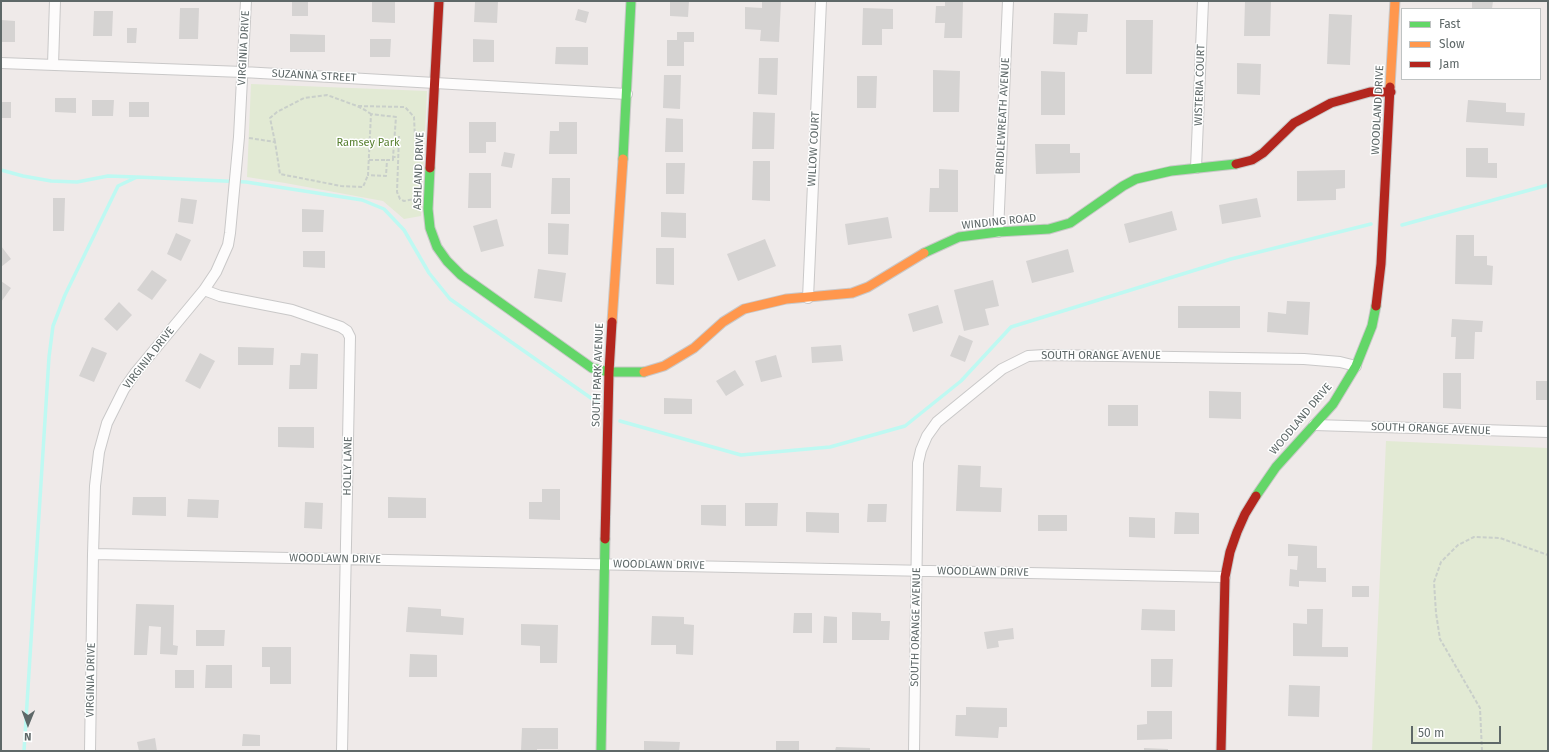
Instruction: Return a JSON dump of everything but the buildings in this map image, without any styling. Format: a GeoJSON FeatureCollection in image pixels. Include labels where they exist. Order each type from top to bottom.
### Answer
{"type":"FeatureCollection","features":[{"type":"Feature","properties":{"kind":"street"},"geometry":{"type":"LineString","coordinates":[[53,65],[55,1]]}},
{"type":"Feature","properties":{"kind":"street","name":"VIRGINIA DRIVE"},"geometry":{"type":"LineString","coordinates":[[90,751],[95,486],[99,452],[107,423],[124,388],[204,290],[216,272],[228,245],[239,137],[246,1]]}},
{"type":"Feature","properties":{"kind":"street","name":"ASHLAND DRIVE"},"geometry":{"type":"LineString","coordinates":[[439,1],[429,215],[430,228],[437,246],[461,275],[592,368],[609,372]]}},
{"type":"Feature","properties":{"kind":"street","name":"SOUTH PARK AVENUE"},"geometry":{"type":"LineString","coordinates":[[601,751],[609,372],[631,1]]}},
{"type":"Feature","properties":{"kind":"street","name":"WILLOW COURT"},"geometry":{"type":"LineString","coordinates":[[808,298],[821,1]]}},
{"type":"Feature","properties":{"kind":"street","name":"BRIDLEWREATH AVENUE"},"geometry":{"type":"LineString","coordinates":[[998,232],[1008,1]]}},
{"type":"Feature","properties":{"kind":"street","name":"WISTERIA COURT"},"geometry":{"type":"LineString","coordinates":[[1196,168],[1203,1]]}},
{"type":"Feature","properties":{"kind":"street","name":"WOODLAND DRIVE"},"geometry":{"type":"LineString","coordinates":[[1221,751],[1225,577],[1230,552],[1245,514],[1259,490],[1276,467],[1333,404],[1356,366],[1372,326],[1379,290],[1385,214],[1395,1]]}},
{"type":"Feature","properties":{"kind":"street","name":"SUZANNA STREET"},"geometry":{"type":"LineString","coordinates":[[1,63],[243,72],[626,94]]}},
{"type":"Feature","properties":{"kind":"street","name":"WINDING ROAD"},"geometry":{"type":"LineString","coordinates":[[609,372],[647,372],[664,366],[694,348],[723,322],[744,309],[786,299],[837,296],[858,291],[868,287],[929,250],[959,238],[998,232],[1049,229],[1070,223],[1122,186],[1136,179],[1171,171],[1230,165],[1252,160],[1263,153],[1294,123],[1331,104],[1370,92],[1391,92]]}},
{"type":"Feature","properties":{"kind":"street","name":"HOLLY LANE"},"geometry":{"type":"LineString","coordinates":[[204,290],[220,296],[292,310],[341,327],[349,334],[351,341],[345,559],[342,751]]}},
{"type":"Feature","properties":{"kind":"street","name":"SOUTH ORANGE AVENUE"},"geometry":{"type":"LineString","coordinates":[[914,751],[918,463],[921,450],[927,436],[937,422],[1002,369],[1028,356],[1304,359],[1340,362],[1356,366]]}},
{"type":"Feature","properties":{"kind":"street","name":"SOUTH ORANGE AVENUE"},"geometry":{"type":"LineString","coordinates":[[1314,426],[1548,432]]}},
{"type":"Feature","properties":{"kind":"street","name":"WOODLAWN DRIVE"},"geometry":{"type":"LineString","coordinates":[[93,554],[1225,577]]}},
{"type":"Feature","properties":{"kind":"path"},"geometry":{"type":"LineString","coordinates":[[368,160],[393,160],[396,117],[370,114],[366,110],[357,106],[327,95],[304,98],[270,118],[280,174],[342,186],[363,187],[368,175],[368,160],[370,114]]}},
{"type":"Feature","properties":{"kind":"path"},"geometry":{"type":"LineString","coordinates":[[357,106],[405,107],[414,117],[415,139],[418,148],[431,149]]}},
{"type":"Feature","properties":{"kind":"path"},"geometry":{"type":"LineString","coordinates":[[399,136],[397,192],[400,199],[404,201],[414,199],[415,193]]}},
{"type":"Feature","properties":{"kind":"path"},"geometry":{"type":"LineString","coordinates":[[239,137],[275,142]]}},
{"type":"Feature","properties":{"kind":"path"},"geometry":{"type":"LineString","coordinates":[[393,157],[398,157]]}},
{"type":"Feature","properties":{"kind":"path"},"geometry":{"type":"LineString","coordinates":[[368,175],[386,176],[387,160]]}},
{"type":"Feature","properties":{"kind":"path"},"geometry":{"type":"LineString","coordinates":[[1482,751],[1480,708],[1440,639],[1436,613],[1434,582],[1441,562],[1458,545],[1474,537],[1500,538],[1548,555]]}},
{"type":"Feature","properties":{"kind":"green space","name":"Ramsey Park"},"geometry":{"type":"Polygon","coordinates":[[[251,84],[427,91],[421,216],[404,219],[383,201],[247,177],[251,84]]]}},
{"type":"Feature","properties":{"kind":"green space"},"geometry":{"type":"Polygon","coordinates":[[[1386,441],[1548,448],[1548,751],[1372,751],[1386,441]]]}},
{"type":"Feature","properties":{"kind":"waterway"},"geometry":{"type":"LineString","coordinates":[[1,170],[51,181],[77,182],[108,176],[136,177]]}},
{"type":"Feature","properties":{"kind":"waterway"},"geometry":{"type":"LineString","coordinates":[[24,751],[49,357],[53,326],[65,295],[118,186],[137,177],[246,182],[362,200],[384,209],[404,230],[429,273],[450,299],[598,403]]}},
{"type":"Feature","properties":{"kind":"waterway"},"geometry":{"type":"LineString","coordinates":[[1402,225],[1548,185]]}},
{"type":"Feature","properties":{"kind":"waterway"},"geometry":{"type":"LineString","coordinates":[[620,421],[741,455],[830,447],[905,426],[961,381],[1011,327],[1231,259],[1371,224]]}},
{"type":"Feature","properties":{"kind":"traffic: fast"},"geometry":{"type":"LineString","coordinates":[[623,159],[631,1]]}},
{"type":"Feature","properties":{"kind":"traffic: fast"},"geometry":{"type":"LineString","coordinates":[[924,253],[959,237],[998,232],[1049,229],[1070,223],[1123,186],[1136,179],[1171,171],[1236,164]]}},
{"type":"Feature","properties":{"kind":"traffic: fast"},"geometry":{"type":"LineString","coordinates":[[430,168],[428,209],[430,228],[437,247],[447,261],[461,275],[592,368],[609,372],[644,372]]}},
{"type":"Feature","properties":{"kind":"traffic: fast"},"geometry":{"type":"LineString","coordinates":[[1256,496],[1276,467],[1333,404],[1356,366],[1372,326],[1376,306]]}},
{"type":"Feature","properties":{"kind":"traffic: fast"},"geometry":{"type":"LineString","coordinates":[[601,751],[605,539]]}},
{"type":"Feature","properties":{"kind":"traffic: slow"},"geometry":{"type":"LineString","coordinates":[[1390,87],[1395,1]]}},
{"type":"Feature","properties":{"kind":"traffic: slow"},"geometry":{"type":"LineString","coordinates":[[612,322],[623,159]]}},
{"type":"Feature","properties":{"kind":"traffic: slow"},"geometry":{"type":"LineString","coordinates":[[644,372],[664,366],[694,348],[723,322],[744,309],[786,299],[852,293],[868,287],[924,253]]}},
{"type":"Feature","properties":{"kind":"traffic: jam"},"geometry":{"type":"LineString","coordinates":[[430,168],[439,1]]}},
{"type":"Feature","properties":{"kind":"traffic: jam"},"geometry":{"type":"LineString","coordinates":[[1376,306],[1381,264],[1390,87]]}},
{"type":"Feature","properties":{"kind":"traffic: jam"},"geometry":{"type":"LineString","coordinates":[[1236,164],[1252,160],[1263,153],[1294,123],[1331,103],[1370,92],[1391,92]]}},
{"type":"Feature","properties":{"kind":"traffic: jam"},"geometry":{"type":"LineString","coordinates":[[605,539],[609,372],[612,322]]}},
{"type":"Feature","properties":{"kind":"traffic: jam"},"geometry":{"type":"LineString","coordinates":[[1221,751],[1225,577],[1230,552],[1237,532],[1245,514],[1256,496]]}}]}
